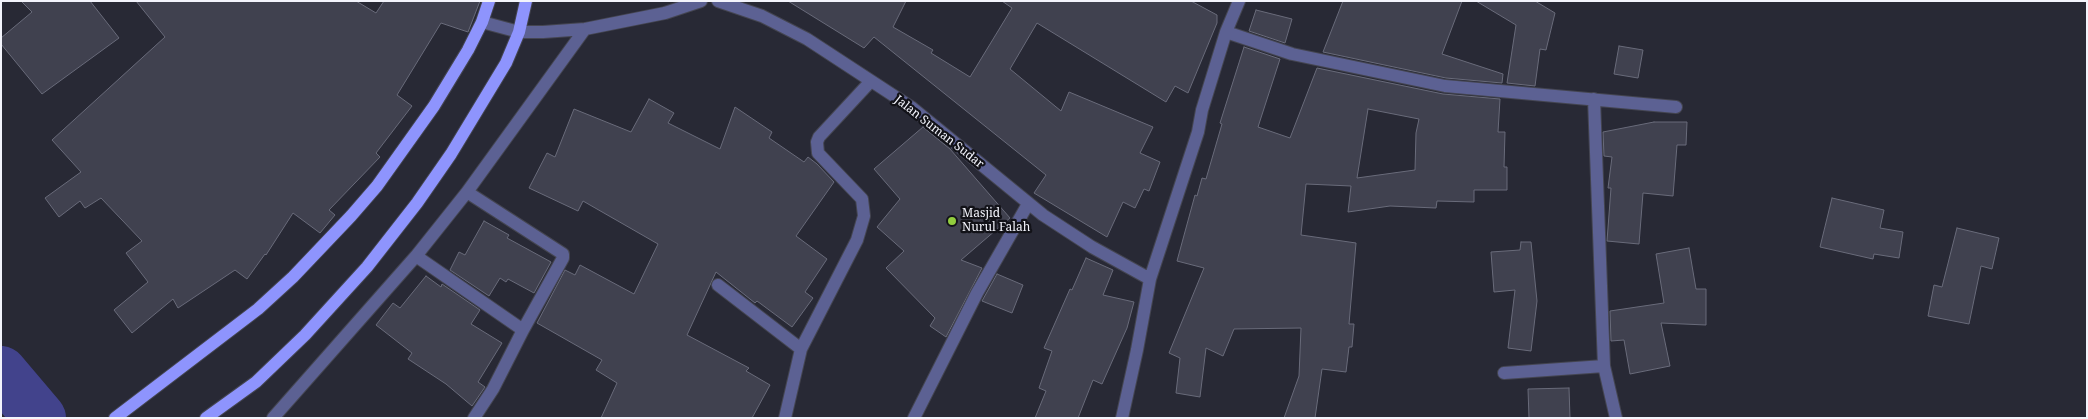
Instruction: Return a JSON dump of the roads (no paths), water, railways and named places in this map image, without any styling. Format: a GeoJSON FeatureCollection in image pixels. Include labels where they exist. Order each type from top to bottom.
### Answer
{"type":"FeatureCollection","features":[{"type":"Feature","properties":{"kind":"main road"},"geometry":{"type":"LineString","coordinates":[[115,418],[224,336],[293,277],[331,238],[377,186],[434,106],[482,22],[489,1]]}},
{"type":"Feature","properties":{"kind":"main road"},"geometry":{"type":"LineString","coordinates":[[206,418],[256,382],[333,306],[418,203],[468,128],[506,63],[519,32],[526,1]]}},
{"type":"Feature","properties":{"kind":"street"},"geometry":{"type":"LineString","coordinates":[[482,22],[519,32],[585,29],[665,13],[701,1]]}},
{"type":"Feature","properties":{"kind":"street","name":"Jalan Suman Sudar"},"geometry":{"type":"LineString","coordinates":[[718,1],[762,16],[807,39],[911,107],[1028,204],[1067,232],[1150,279]]}},
{"type":"Feature","properties":{"kind":"street"},"geometry":{"type":"LineString","coordinates":[[1122,418],[1141,332],[1150,279],[1198,132],[1202,110],[1226,32],[1239,1]]}},
{"type":"Feature","properties":{"kind":"street"},"geometry":{"type":"LineString","coordinates":[[273,418],[416,256],[467,192],[585,29]]}},
{"type":"Feature","properties":{"kind":"street"},"geometry":{"type":"LineString","coordinates":[[1226,32],[1292,54],[1445,86],[1676,107]]}},
{"type":"Feature","properties":{"kind":"street"},"geometry":{"type":"LineString","coordinates":[[785,418],[801,349],[857,240],[864,216],[862,199],[818,153],[817,142],[871,81]]}},
{"type":"Feature","properties":{"kind":"street"},"geometry":{"type":"LineString","coordinates":[[1594,100],[1604,366],[1616,418]]}},
{"type":"Feature","properties":{"kind":"street"},"geometry":{"type":"LineString","coordinates":[[467,192],[564,254],[564,258],[523,330],[493,389],[474,418]]}},
{"type":"Feature","properties":{"kind":"street"},"geometry":{"type":"LineString","coordinates":[[914,418],[977,293],[1028,204]]}},
{"type":"Feature","properties":{"kind":"street"},"geometry":{"type":"LineString","coordinates":[[416,256],[523,330]]}},
{"type":"Feature","properties":{"kind":"street"},"geometry":{"type":"LineString","coordinates":[[718,285],[801,349]]}},
{"type":"Feature","properties":{"kind":"street"},"geometry":{"type":"LineString","coordinates":[[1504,373],[1604,366]]}},
{"type":"Feature","properties":{"kind":"waterway"},"geometry":{"type":"LineString","coordinates":[[1,372],[40,418]]}},
{"type":"Feature","properties":{"kind":"place","name":"Masjid Nurul Falah"},"geometry":{"type":"Point","coordinates":[952,221]}}]}
